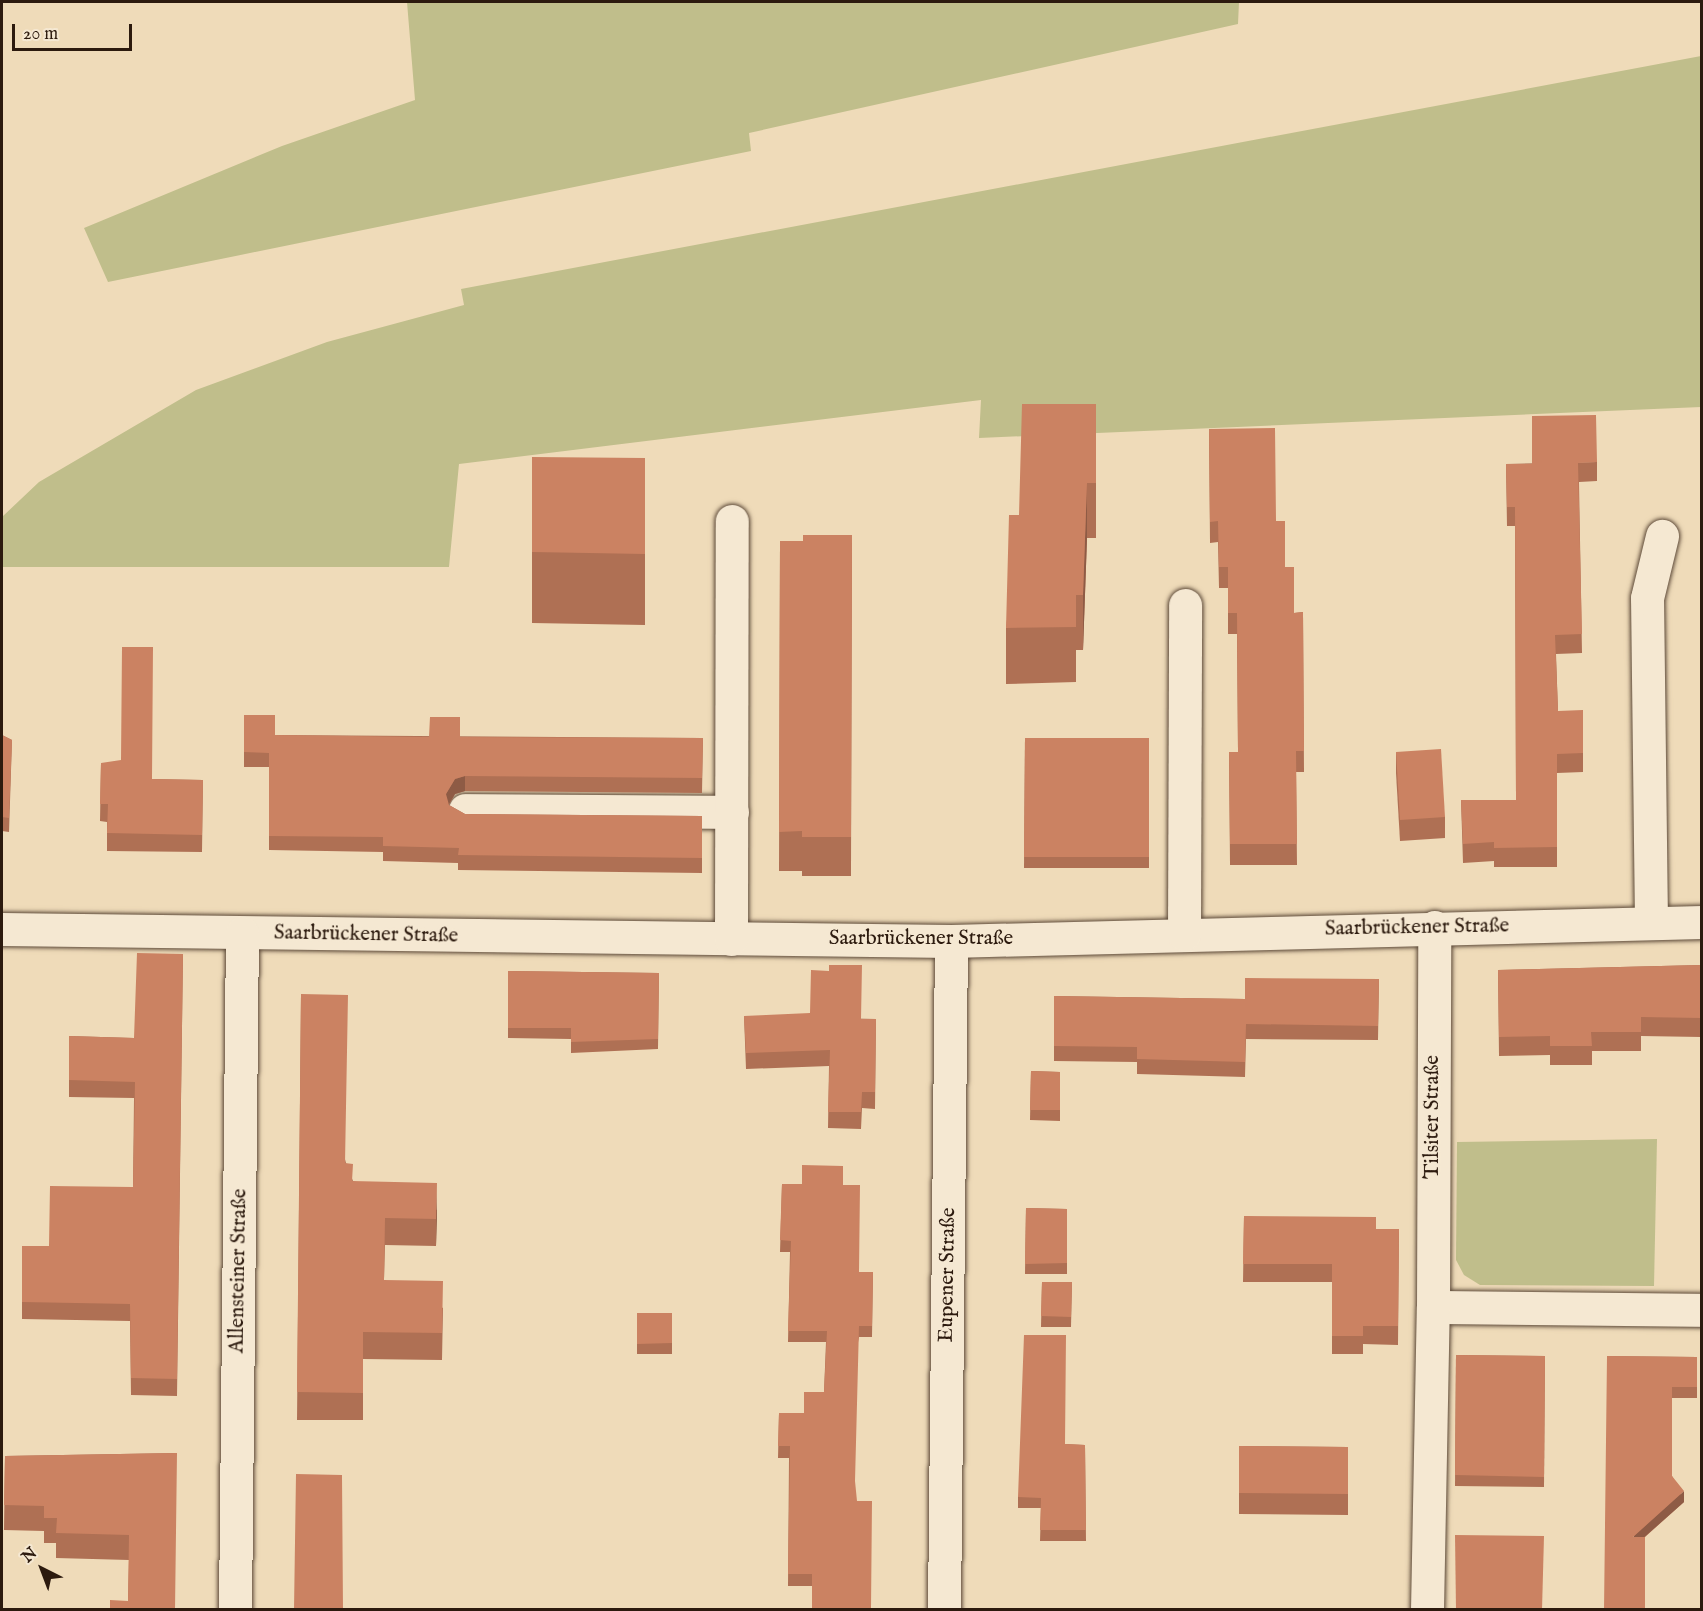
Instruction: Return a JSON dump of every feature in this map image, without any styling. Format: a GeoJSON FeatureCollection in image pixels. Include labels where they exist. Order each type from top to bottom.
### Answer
{"type":"FeatureCollection","features":[{"type":"Feature","properties":{"kind":"street"},"geometry":{"type":"LineString","coordinates":[[731,939],[732,521]]}},
{"type":"Feature","properties":{"kind":"street"},"geometry":{"type":"LineString","coordinates":[[1651,923],[1647,598],[1662,536]]}},
{"type":"Feature","properties":{"kind":"street"},"geometry":{"type":"LineString","coordinates":[[1184,934],[1185,605]]}},
{"type":"Feature","properties":{"kind":"street"},"geometry":{"type":"LineString","coordinates":[[465,810],[732,812]]}},
{"type":"Feature","properties":{"kind":"street","name":"Saarbrückener Straße"},"geometry":{"type":"LineString","coordinates":[[2,929],[951,940],[1701,922]]}},
{"type":"Feature","properties":{"kind":"street","name":"Tilsiter Straße"},"geometry":{"type":"LineString","coordinates":[[1427,1610],[1433,1306],[1434,927]]}},
{"type":"Feature","properties":{"kind":"street","name":"Allensteiner Straße"},"geometry":{"type":"LineString","coordinates":[[236,1610],[242,933]]}},
{"type":"Feature","properties":{"kind":"street","name":"Eupener Straße"},"geometry":{"type":"LineString","coordinates":[[944,1610],[951,940]]}},
{"type":"Feature","properties":{"kind":"street"},"geometry":{"type":"LineString","coordinates":[[1433,1306],[1701,1310]]}},
{"type":"Feature","properties":{"kind":"shaded area"},"geometry":{"type":"Polygon","coordinates":[[[407,2],[1239,2],[1238,24],[749,133],[751,151],[108,282],[84,228],[282,146],[415,100],[407,2]]]}},
{"type":"Feature","properties":{"kind":"shaded area"},"geometry":{"type":"Polygon","coordinates":[[[1701,56],[1701,407],[979,438],[981,400],[459,464],[449,567],[2,567],[2,517],[39,482],[196,390],[327,342],[464,305],[461,289],[1701,56]]]}},
{"type":"Feature","properties":{"kind":"shaded area"},"geometry":{"type":"Polygon","coordinates":[[[1657,1139],[1654,1286],[1480,1285],[1464,1275],[1456,1260],[1457,1142],[1657,1139]]]}},
{"type":"Feature","properties":{"kind":"building"},"geometry":{"type":"Polygon","coordinates":[[[1022,404],[1096,404],[1096,483],[1087,483],[1083,595],[1076,595],[1076,627],[1006,628],[1009,515],[1019,515],[1022,404]]]}},
{"type":"Feature","properties":{"kind":"building"},"geometry":{"type":"Polygon","coordinates":[[[1596,415],[1597,462],[1578,463],[1582,634],[1555,635],[1558,711],[1583,710],[1583,753],[1557,754],[1557,847],[1494,848],[1494,842],[1463,844],[1461,800],[1516,800],[1515,507],[1507,507],[1506,464],[1532,464],[1532,416],[1596,415]]]}},
{"type":"Feature","properties":{"kind":"building"},"geometry":{"type":"Polygon","coordinates":[[[1275,428],[1276,521],[1285,521],[1285,567],[1294,567],[1294,613],[1303,612],[1304,751],[1296,751],[1297,844],[1230,844],[1229,752],[1238,752],[1237,613],[1228,613],[1228,567],[1219,567],[1218,521],[1210,522],[1209,429],[1275,428]]]}},
{"type":"Feature","properties":{"kind":"building"},"geometry":{"type":"Polygon","coordinates":[[[532,457],[645,458],[645,554],[532,552],[532,457]]]}},
{"type":"Feature","properties":{"kind":"building"},"geometry":{"type":"Polygon","coordinates":[[[803,535],[852,535],[851,837],[802,837],[802,831],[779,832],[780,541],[803,541],[803,535]]]}},
{"type":"Feature","properties":{"kind":"building"},"geometry":{"type":"Polygon","coordinates":[[[122,647],[153,647],[152,779],[203,780],[202,835],[107,833],[108,804],[100,804],[101,763],[121,760],[122,647]]]}},
{"type":"Feature","properties":{"kind":"building"},"geometry":{"type":"Polygon","coordinates":[[[244,715],[275,715],[275,735],[429,737],[430,717],[460,717],[460,737],[703,738],[702,778],[465,776],[455,779],[446,794],[449,805],[465,814],[702,816],[702,858],[458,855],[459,848],[383,846],[383,837],[269,836],[269,753],[244,752],[244,715]]]}},
{"type":"Feature","properties":{"kind":"building"},"geometry":{"type":"Polygon","coordinates":[[[2,735],[12,740],[9,818],[2,817],[2,735]]]}},
{"type":"Feature","properties":{"kind":"building"},"geometry":{"type":"Polygon","coordinates":[[[1025,738],[1149,738],[1149,857],[1024,857],[1025,738]]]}},
{"type":"Feature","properties":{"kind":"building"},"geometry":{"type":"Polygon","coordinates":[[[1441,749],[1445,817],[1400,820],[1396,752],[1441,749]]]}},
{"type":"Feature","properties":{"kind":"building"},"geometry":{"type":"Polygon","coordinates":[[[137,953],[183,954],[177,1379],[131,1378],[130,1304],[22,1302],[22,1246],[49,1246],[50,1186],[133,1187],[135,1082],[69,1080],[69,1036],[134,1038],[137,953]]]}},
{"type":"Feature","properties":{"kind":"building"},"geometry":{"type":"Polygon","coordinates":[[[829,965],[862,965],[861,1019],[876,1019],[875,1092],[862,1092],[861,1112],[828,1112],[830,1050],[746,1053],[744,1016],[810,1013],[811,970],[829,971],[829,965]]]}},
{"type":"Feature","properties":{"kind":"building"},"geometry":{"type":"Polygon","coordinates":[[[1701,965],[1701,1018],[1641,1017],[1641,1032],[1591,1032],[1592,1046],[1550,1046],[1550,1036],[1499,1037],[1498,970],[1701,965]]]}},
{"type":"Feature","properties":{"kind":"building"},"geometry":{"type":"Polygon","coordinates":[[[508,971],[659,973],[658,1039],[571,1042],[571,1028],[508,1028],[508,971]]]}},
{"type":"Feature","properties":{"kind":"building"},"geometry":{"type":"Polygon","coordinates":[[[1245,978],[1379,979],[1378,1026],[1246,1024],[1245,1062],[1137,1059],[1137,1047],[1054,1046],[1054,996],[1245,999],[1245,978]]]}},
{"type":"Feature","properties":{"kind":"building"},"geometry":{"type":"Polygon","coordinates":[[[301,994],[348,995],[345,1163],[353,1164],[352,1181],[437,1183],[436,1219],[385,1218],[384,1280],[443,1281],[442,1333],[363,1332],[363,1393],[297,1392],[301,994]]]}},
{"type":"Feature","properties":{"kind":"building"},"geometry":{"type":"Polygon","coordinates":[[[1031,1071],[1060,1072],[1060,1110],[1030,1110],[1031,1071]]]}},
{"type":"Feature","properties":{"kind":"building"},"geometry":{"type":"Polygon","coordinates":[[[802,1165],[843,1166],[843,1185],[860,1185],[859,1272],[873,1272],[872,1326],[859,1326],[855,1481],[857,1501],[872,1501],[871,1610],[812,1610],[812,1574],[788,1574],[790,1446],[778,1446],[779,1413],[804,1413],[804,1392],[824,1392],[827,1331],[788,1331],[791,1241],[780,1240],[782,1184],[802,1184],[802,1165]]]}},
{"type":"Feature","properties":{"kind":"building"},"geometry":{"type":"Polygon","coordinates":[[[1026,1208],[1067,1209],[1067,1263],[1025,1264],[1026,1208]]]}},
{"type":"Feature","properties":{"kind":"building"},"geometry":{"type":"Polygon","coordinates":[[[1244,1216],[1376,1217],[1376,1229],[1399,1229],[1398,1326],[1363,1326],[1363,1336],[1332,1336],[1332,1264],[1243,1264],[1244,1216]]]}},
{"type":"Feature","properties":{"kind":"building"},"geometry":{"type":"Polygon","coordinates":[[[1042,1282],[1072,1282],[1071,1317],[1041,1316],[1042,1282]]]}},
{"type":"Feature","properties":{"kind":"building"},"geometry":{"type":"Polygon","coordinates":[[[637,1313],[672,1313],[672,1343],[637,1344],[637,1313]]]}},
{"type":"Feature","properties":{"kind":"building"},"geometry":{"type":"Polygon","coordinates":[[[1024,1335],[1066,1335],[1065,1444],[1085,1445],[1086,1530],[1040,1530],[1041,1498],[1018,1497],[1024,1335]]]}},
{"type":"Feature","properties":{"kind":"building"},"geometry":{"type":"Polygon","coordinates":[[[1456,1355],[1545,1356],[1544,1477],[1455,1475],[1456,1355]]]}},
{"type":"Feature","properties":{"kind":"building"},"geometry":{"type":"Polygon","coordinates":[[[1607,1356],[1697,1357],[1697,1387],[1672,1387],[1672,1476],[1684,1491],[1633,1537],[1645,1537],[1645,1610],[1604,1610],[1607,1356]]]}},
{"type":"Feature","properties":{"kind":"building"},"geometry":{"type":"Polygon","coordinates":[[[1239,1446],[1348,1447],[1348,1494],[1239,1493],[1239,1446]]]}},
{"type":"Feature","properties":{"kind":"building"},"geometry":{"type":"Polygon","coordinates":[[[177,1453],[175,1610],[110,1610],[110,1600],[128,1601],[129,1535],[56,1533],[57,1518],[44,1518],[44,1506],[4,1505],[5,1456],[177,1453]]]}},
{"type":"Feature","properties":{"kind":"building"},"geometry":{"type":"Polygon","coordinates":[[[296,1474],[342,1475],[343,1609],[351,1610],[294,1610],[296,1474]]]}},
{"type":"Feature","properties":{"kind":"building"},"geometry":{"type":"Polygon","coordinates":[[[1455,1535],[1544,1536],[1542,1610],[1456,1610],[1455,1535]]]}}]}
